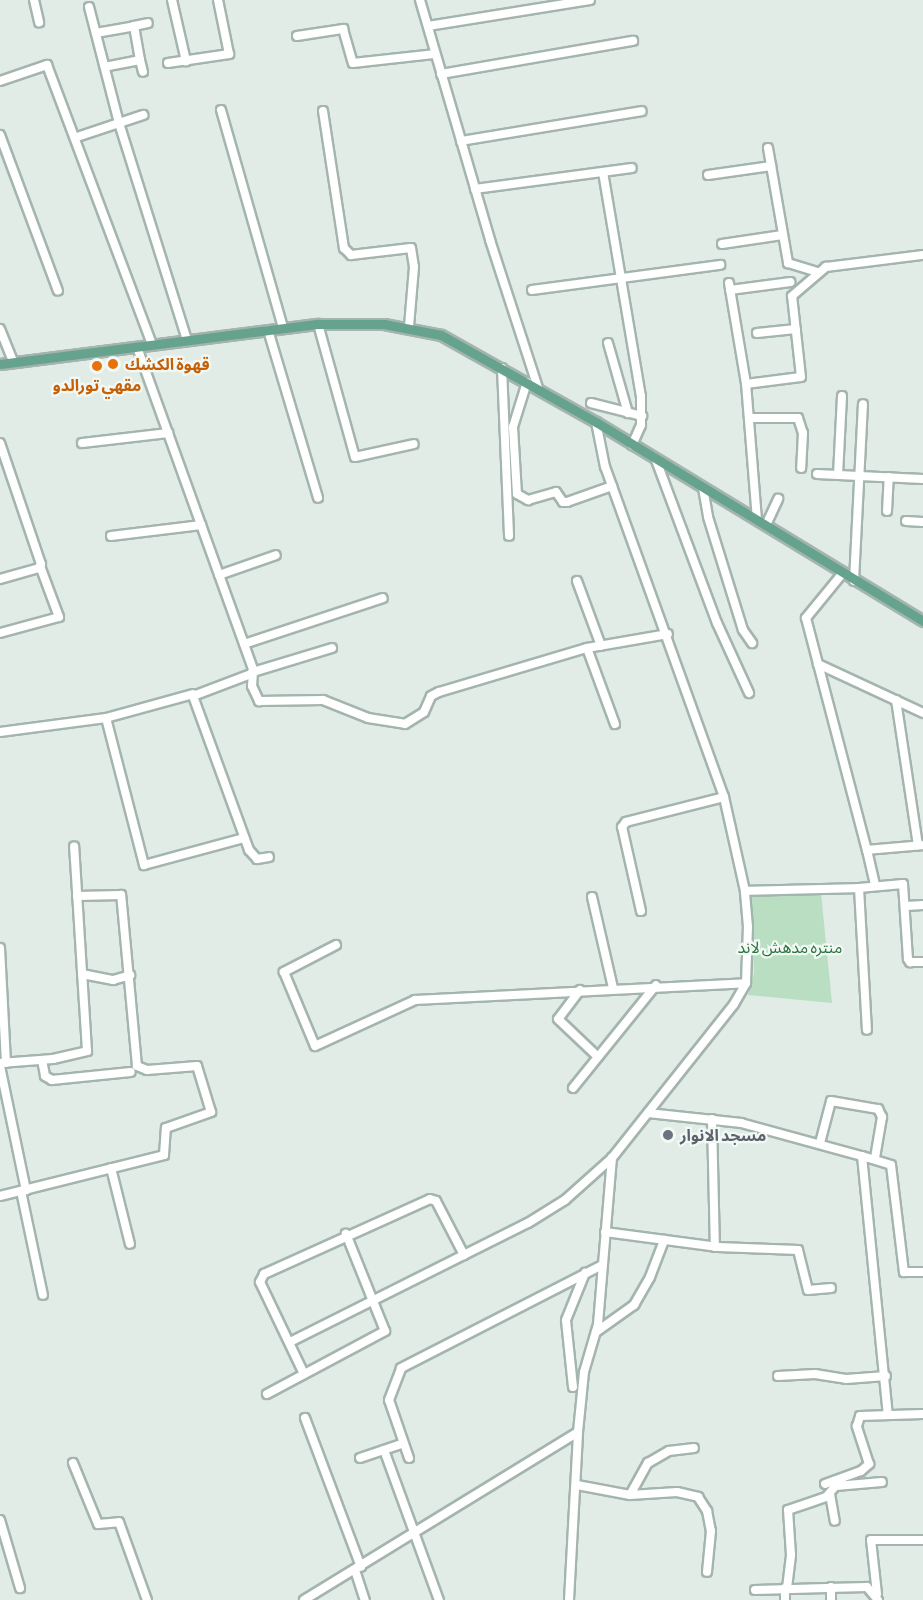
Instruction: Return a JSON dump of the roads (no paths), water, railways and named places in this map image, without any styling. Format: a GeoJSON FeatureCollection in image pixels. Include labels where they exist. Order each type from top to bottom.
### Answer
{"type":"FeatureCollection","features":[{"type":"Feature","properties":{"kind":"main road"},"geometry":{"type":"LineString","coordinates":[[0,364],[318,324],[357,322],[409,327],[441,335],[596,422],[842,574],[923,621]]}},
{"type":"Feature","properties":{"kind":"street"},"geometry":{"type":"LineString","coordinates":[[33,0],[39,22]]}},
{"type":"Feature","properties":{"kind":"street"},"geometry":{"type":"LineString","coordinates":[[172,0],[186,60]]}},
{"type":"Feature","properties":{"kind":"street"},"geometry":{"type":"LineString","coordinates":[[168,63],[229,54],[218,0]]}},
{"type":"Feature","properties":{"kind":"street"},"geometry":{"type":"LineString","coordinates":[[420,0],[460,141],[538,388]]}},
{"type":"Feature","properties":{"kind":"street"},"geometry":{"type":"LineString","coordinates":[[521,0],[524,11]]}},
{"type":"Feature","properties":{"kind":"street"},"geometry":{"type":"LineString","coordinates":[[428,26],[590,0]]}},
{"type":"Feature","properties":{"kind":"street"},"geometry":{"type":"LineString","coordinates":[[89,7],[119,123],[187,340]]}},
{"type":"Feature","properties":{"kind":"street"},"geometry":{"type":"LineString","coordinates":[[96,33],[148,23]]}},
{"type":"Feature","properties":{"kind":"street"},"geometry":{"type":"LineString","coordinates":[[134,26],[143,72]]}},
{"type":"Feature","properties":{"kind":"street"},"geometry":{"type":"LineString","coordinates":[[297,36],[343,29],[353,63],[434,54]]}},
{"type":"Feature","properties":{"kind":"street"},"geometry":{"type":"LineString","coordinates":[[441,74],[633,41]]}},
{"type":"Feature","properties":{"kind":"street"},"geometry":{"type":"LineString","coordinates":[[105,68],[140,60]]}},
{"type":"Feature","properties":{"kind":"street"},"geometry":{"type":"LineString","coordinates":[[0,81],[46,64],[77,136],[152,345]]}},
{"type":"Feature","properties":{"kind":"street"},"geometry":{"type":"LineString","coordinates":[[221,110],[283,328]]}},
{"type":"Feature","properties":{"kind":"street"},"geometry":{"type":"LineString","coordinates":[[323,111],[344,248],[351,255],[411,248],[414,267],[409,327]]}},
{"type":"Feature","properties":{"kind":"street"},"geometry":{"type":"LineString","coordinates":[[460,141],[642,111]]}},
{"type":"Feature","properties":{"kind":"street"},"geometry":{"type":"LineString","coordinates":[[77,136],[143,115]]}},
{"type":"Feature","properties":{"kind":"street"},"geometry":{"type":"LineString","coordinates":[[0,135],[58,291]]}},
{"type":"Feature","properties":{"kind":"street"},"geometry":{"type":"LineString","coordinates":[[746,384],[799,380],[801,375],[788,263],[768,148]]}},
{"type":"Feature","properties":{"kind":"street"},"geometry":{"type":"LineString","coordinates":[[708,175],[771,166]]}},
{"type":"Feature","properties":{"kind":"street"},"geometry":{"type":"LineString","coordinates":[[475,189],[632,168]]}},
{"type":"Feature","properties":{"kind":"street"},"geometry":{"type":"LineString","coordinates":[[603,172],[622,278],[642,416],[632,445]]}},
{"type":"Feature","properties":{"kind":"street"},"geometry":{"type":"LineString","coordinates":[[722,244],[782,235]]}},
{"type":"Feature","properties":{"kind":"street"},"geometry":{"type":"LineString","coordinates":[[792,296],[817,272],[826,267],[923,255]]}},
{"type":"Feature","properties":{"kind":"street"},"geometry":{"type":"LineString","coordinates":[[788,263],[801,271],[817,272]]}},
{"type":"Feature","properties":{"kind":"street"},"geometry":{"type":"LineString","coordinates":[[532,290],[720,265]]}},
{"type":"Feature","properties":{"kind":"street"},"geometry":{"type":"LineString","coordinates":[[762,523],[746,384],[730,286],[790,282]]}},
{"type":"Feature","properties":{"kind":"street"},"geometry":{"type":"LineString","coordinates":[[318,324],[355,457],[414,444]]}},
{"type":"Feature","properties":{"kind":"street"},"geometry":{"type":"LineString","coordinates":[[0,329],[13,362]]}},
{"type":"Feature","properties":{"kind":"street"},"geometry":{"type":"LineString","coordinates":[[757,333],[796,329]]}},
{"type":"Feature","properties":{"kind":"street"},"geometry":{"type":"LineString","coordinates":[[268,330],[318,498]]}},
{"type":"Feature","properties":{"kind":"street"},"geometry":{"type":"LineString","coordinates":[[608,343],[628,413]]}},
{"type":"Feature","properties":{"kind":"street"},"geometry":{"type":"LineString","coordinates":[[137,346],[244,644],[253,672],[255,695],[264,703],[323,700],[368,718],[405,724],[424,712],[431,696],[439,692],[587,648],[668,634]]}},
{"type":"Feature","properties":{"kind":"street"},"geometry":{"type":"LineString","coordinates":[[502,368],[509,536]]}},
{"type":"Feature","properties":{"kind":"street"},"geometry":{"type":"LineString","coordinates":[[527,382],[513,427],[517,494],[528,500],[556,492],[563,502],[567,502],[612,486]]}},
{"type":"Feature","properties":{"kind":"street"},"geometry":{"type":"LineString","coordinates":[[838,475],[842,396]]}},
{"type":"Feature","properties":{"kind":"street"},"geometry":{"type":"LineString","coordinates":[[591,403],[642,416]]}},
{"type":"Feature","properties":{"kind":"street"},"geometry":{"type":"LineString","coordinates":[[854,581],[863,404]]}},
{"type":"Feature","properties":{"kind":"street"},"geometry":{"type":"LineString","coordinates":[[749,418],[798,418],[802,433],[801,468]]}},
{"type":"Feature","properties":{"kind":"street"},"geometry":{"type":"LineString","coordinates":[[290,1342],[551,1211],[612,1158],[734,1004],[746,983],[748,927],[745,891],[724,797],[668,634],[599,448],[596,422]]}},
{"type":"Feature","properties":{"kind":"street"},"geometry":{"type":"LineString","coordinates":[[82,443],[168,433]]}},
{"type":"Feature","properties":{"kind":"street"},"geometry":{"type":"LineString","coordinates":[[0,443],[40,566],[59,616],[0,633]]}},
{"type":"Feature","properties":{"kind":"street"},"geometry":{"type":"LineString","coordinates":[[656,460],[712,612],[748,693]]}},
{"type":"Feature","properties":{"kind":"street"},"geometry":{"type":"LineString","coordinates":[[817,474],[923,479]]}},
{"type":"Feature","properties":{"kind":"street"},"geometry":{"type":"LineString","coordinates":[[887,511],[890,477]]}},
{"type":"Feature","properties":{"kind":"street"},"geometry":{"type":"LineString","coordinates":[[703,488],[708,517],[743,630],[752,643]]}},
{"type":"Feature","properties":{"kind":"street"},"geometry":{"type":"LineString","coordinates":[[762,523],[778,499]]}},
{"type":"Feature","properties":{"kind":"street"},"geometry":{"type":"LineString","coordinates":[[906,521],[923,522]]}},
{"type":"Feature","properties":{"kind":"street"},"geometry":{"type":"LineString","coordinates":[[111,536],[201,525]]}},
{"type":"Feature","properties":{"kind":"street"},"geometry":{"type":"LineString","coordinates":[[219,575],[276,555]]}},
{"type":"Feature","properties":{"kind":"street"},"geometry":{"type":"LineString","coordinates":[[0,579],[40,566]]}},
{"type":"Feature","properties":{"kind":"street"},"geometry":{"type":"LineString","coordinates":[[842,574],[807,616],[875,886]]}},
{"type":"Feature","properties":{"kind":"street"},"geometry":{"type":"LineString","coordinates":[[577,581],[601,646]]}},
{"type":"Feature","properties":{"kind":"street"},"geometry":{"type":"LineString","coordinates":[[244,644],[383,598]]}},
{"type":"Feature","properties":{"kind":"street"},"geometry":{"type":"LineString","coordinates":[[0,732],[106,718],[193,694],[253,672],[332,648]]}},
{"type":"Feature","properties":{"kind":"street"},"geometry":{"type":"LineString","coordinates":[[587,648],[615,724]]}},
{"type":"Feature","properties":{"kind":"street"},"geometry":{"type":"LineString","coordinates":[[818,664],[923,713]]}},
{"type":"Feature","properties":{"kind":"street"},"geometry":{"type":"LineString","coordinates":[[193,694],[244,838],[253,857],[269,857]]}},
{"type":"Feature","properties":{"kind":"street"},"geometry":{"type":"LineString","coordinates":[[867,850],[920,845],[896,700]]}},
{"type":"Feature","properties":{"kind":"street"},"geometry":{"type":"LineString","coordinates":[[106,718],[144,865],[244,838]]}},
{"type":"Feature","properties":{"kind":"street"},"geometry":{"type":"LineString","coordinates":[[640,911],[622,827],[626,822],[724,797]]}},
{"type":"Feature","properties":{"kind":"street"},"geometry":{"type":"LineString","coordinates":[[2,1064],[42,1060],[87,1051],[74,846]]}},
{"type":"Feature","properties":{"kind":"street"},"geometry":{"type":"LineString","coordinates":[[745,891],[859,888],[903,884],[908,959],[923,962]]}},
{"type":"Feature","properties":{"kind":"street"},"geometry":{"type":"LineString","coordinates":[[859,888],[867,1030]]}},
{"type":"Feature","properties":{"kind":"street"},"geometry":{"type":"LineString","coordinates":[[0,1196],[164,1155],[166,1128],[211,1112],[197,1066],[147,1070],[137,1066],[121,895],[77,896]]}},
{"type":"Feature","properties":{"kind":"street"},"geometry":{"type":"LineString","coordinates":[[592,897],[613,988]]}},
{"type":"Feature","properties":{"kind":"street"},"geometry":{"type":"LineString","coordinates":[[906,906],[923,905]]}},
{"type":"Feature","properties":{"kind":"street"},"geometry":{"type":"LineString","coordinates":[[336,945],[284,972],[315,1046],[415,1000],[656,985],[746,983]]}},
{"type":"Feature","properties":{"kind":"street"},"geometry":{"type":"LineString","coordinates":[[0,948],[2,1064],[43,1295]]}},
{"type":"Feature","properties":{"kind":"street"},"geometry":{"type":"LineString","coordinates":[[82,974],[113,980],[130,975]]}},
{"type":"Feature","properties":{"kind":"street"},"geometry":{"type":"LineString","coordinates":[[573,1088],[656,985]]}},
{"type":"Feature","properties":{"kind":"street"},"geometry":{"type":"LineString","coordinates":[[580,990],[558,1019],[598,1057]]}},
{"type":"Feature","properties":{"kind":"street"},"geometry":{"type":"LineString","coordinates":[[42,1060],[45,1076],[52,1080],[131,1072]]}},
{"type":"Feature","properties":{"kind":"street"},"geometry":{"type":"LineString","coordinates":[[820,1143],[831,1101],[878,1110],[882,1117],[875,1158]]}},
{"type":"Feature","properties":{"kind":"street"},"geometry":{"type":"LineString","coordinates":[[648,1113],[712,1119],[820,1143],[886,1161],[892,1171],[904,1272],[923,1272]]}},
{"type":"Feature","properties":{"kind":"street"},"geometry":{"type":"LineString","coordinates":[[712,1119],[715,1247]]}},
{"type":"Feature","properties":{"kind":"street"},"geometry":{"type":"LineString","coordinates":[[862,1156],[886,1376],[888,1415]]}},
{"type":"Feature","properties":{"kind":"street"},"geometry":{"type":"LineString","coordinates":[[569,1600],[577,1485],[578,1432],[584,1372],[596,1332],[612,1158]]}},
{"type":"Feature","properties":{"kind":"street"},"geometry":{"type":"LineString","coordinates":[[111,1168],[130,1244]]}},
{"type":"Feature","properties":{"kind":"street"},"geometry":{"type":"LineString","coordinates":[[304,1374],[260,1277],[346,1234],[433,1199],[464,1255]]}},
{"type":"Feature","properties":{"kind":"street"},"geometry":{"type":"LineString","coordinates":[[605,1232],[715,1247],[798,1250],[808,1290],[831,1288]]}},
{"type":"Feature","properties":{"kind":"street"},"geometry":{"type":"LineString","coordinates":[[267,1394],[383,1334],[385,1328],[346,1234]]}},
{"type":"Feature","properties":{"kind":"street"},"geometry":{"type":"LineString","coordinates":[[596,1332],[634,1305],[650,1277],[664,1240]]}},
{"type":"Feature","properties":{"kind":"street"},"geometry":{"type":"LineString","coordinates":[[409,1458],[389,1400],[401,1368],[602,1265]]}},
{"type":"Feature","properties":{"kind":"street"},"geometry":{"type":"LineString","coordinates":[[573,1387],[566,1320],[585,1274]]}},
{"type":"Feature","properties":{"kind":"street"},"geometry":{"type":"LineString","coordinates":[[778,1376],[815,1374],[846,1380],[886,1376]]}},
{"type":"Feature","properties":{"kind":"street"},"geometry":{"type":"LineString","coordinates":[[785,1600],[790,1556],[788,1510],[830,1494],[839,1482],[869,1464],[857,1417],[923,1414]]}},
{"type":"Feature","properties":{"kind":"street"},"geometry":{"type":"LineString","coordinates":[[305,1419],[358,1569],[365,1600]]}},
{"type":"Feature","properties":{"kind":"street"},"geometry":{"type":"LineString","coordinates":[[304,1600],[412,1536],[578,1432]]}},
{"type":"Feature","properties":{"kind":"street"},"geometry":{"type":"LineString","coordinates":[[360,1458],[404,1443]]}},
{"type":"Feature","properties":{"kind":"street"},"geometry":{"type":"LineString","coordinates":[[630,1495],[648,1463],[669,1451],[694,1448]]}},
{"type":"Feature","properties":{"kind":"street"},"geometry":{"type":"LineString","coordinates":[[384,1450],[412,1536],[439,1600]]}},
{"type":"Feature","properties":{"kind":"street"},"geometry":{"type":"LineString","coordinates":[[73,1462],[98,1524],[119,1522],[147,1600]]}},
{"type":"Feature","properties":{"kind":"street"},"geometry":{"type":"LineString","coordinates":[[825,1484],[882,1482]]}},
{"type":"Feature","properties":{"kind":"street"},"geometry":{"type":"LineString","coordinates":[[577,1485],[630,1495],[677,1492],[698,1497],[707,1511],[711,1531],[707,1572]]}},
{"type":"Feature","properties":{"kind":"street"},"geometry":{"type":"LineString","coordinates":[[830,1494],[835,1521]]}},
{"type":"Feature","properties":{"kind":"street"},"geometry":{"type":"LineString","coordinates":[[0,1520],[20,1588]]}},
{"type":"Feature","properties":{"kind":"street"},"geometry":{"type":"LineString","coordinates":[[877,1599],[871,1540],[923,1540]]}},
{"type":"Feature","properties":{"kind":"street"},"geometry":{"type":"LineString","coordinates":[[831,1587],[831,1600]]}},
{"type":"Feature","properties":{"kind":"street"},"geometry":{"type":"LineString","coordinates":[[755,1590],[872,1588],[877,1599]]}},
{"type":"Feature","properties":{"kind":"place","name":"قهوة الكشك"},"geometry":{"type":"Point","coordinates":[113,364]}},
{"type":"Feature","properties":{"kind":"place","name":"مقهي تورالدو"},"geometry":{"type":"Point","coordinates":[97,366]}},
{"type":"Feature","properties":{"kind":"place","name":"مسجد الانوار"},"geometry":{"type":"Point","coordinates":[668,1135]}},
{"type":"Feature","properties":{"kind":"park label","name":"منتره مدهش لاند"},"geometry":{"type":"Point","coordinates":[790,947]}}]}
